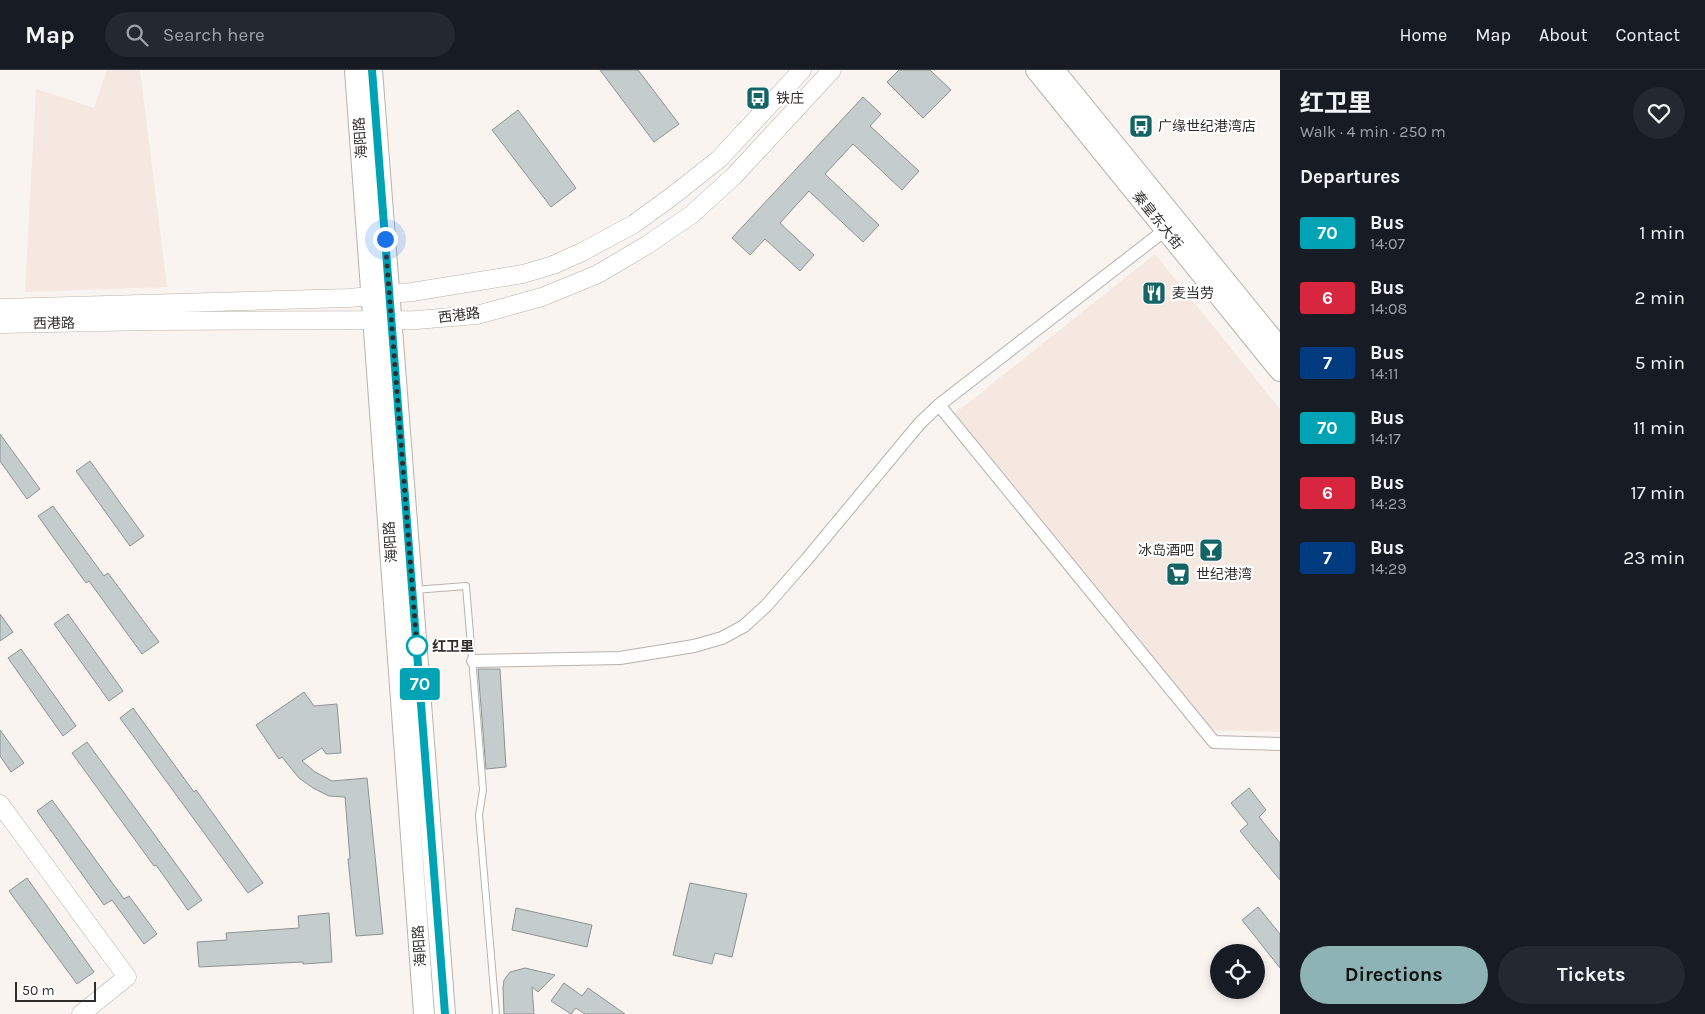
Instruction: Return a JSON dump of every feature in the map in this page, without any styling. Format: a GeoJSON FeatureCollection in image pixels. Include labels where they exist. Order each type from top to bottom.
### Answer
{"type":"FeatureCollection","features":[{"type":"Feature","properties":{"kind":"main road","name":"海阳路"},"geometry":{"type":"LineString","coordinates":[[355,70],[412,590],[445,1014]]}},
{"type":"Feature","properties":{"kind":"main road","name":"海阳路"},"geometry":{"type":"LineString","coordinates":[[372,70],[380,296]]}},
{"type":"Feature","properties":{"kind":"main road","name":"西港路"},"geometry":{"type":"LineString","coordinates":[[0,308],[339,299],[380,296],[523,274],[553,264],[590,248],[634,224],[719,159],[802,70]]}},
{"type":"Feature","properties":{"kind":"main road","name":"西港路"},"geometry":{"type":"LineString","coordinates":[[0,324],[150,320],[416,320],[477,314],[542,297],[598,274],[647,245],[691,215],[734,176],[832,70]]}},
{"type":"Feature","properties":{"kind":"main road","name":"秦皇东大街"},"geometry":{"type":"LineString","coordinates":[[1036,70],[1280,371]]}},
{"type":"Feature","properties":{"kind":"main road","name":"秦皇东大街"},"geometry":{"type":"LineString","coordinates":[[1054,70],[1280,348]]}},
{"type":"Feature","properties":{"kind":"main road","name":"海阳路"},"geometry":{"type":"LineString","coordinates":[[383,320],[424,1014]]}},
{"type":"Feature","properties":{"kind":"main road"},"geometry":{"type":"LineString","coordinates":[[0,804],[127,977],[81,1014]]}},
{"type":"Feature","properties":{"kind":"street"},"geometry":{"type":"LineString","coordinates":[[473,661],[620,658],[694,646],[722,638],[744,626],[766,606],[920,423],[939,405],[1165,230]]}},
{"type":"Feature","properties":{"kind":"street"},"geometry":{"type":"LineString","coordinates":[[939,405],[1214,742],[1280,744]]}},
{"type":"Feature","properties":{"kind":"lane"},"geometry":{"type":"LineString","coordinates":[[412,590],[466,586],[483,790],[479,815],[496,1014]]}},
{"type":"Feature","properties":{"kind":"shaded area"},"geometry":{"type":"Polygon","coordinates":[[[107,70],[140,70],[167,287],[25,292],[36,89],[94,108],[107,70]]]}},
{"type":"Feature","properties":{"kind":"shaded area","name":"世纪港湾"},"geometry":{"type":"Polygon","coordinates":[[[1155,254],[1280,409],[1280,732],[1205,730],[948,419],[1155,254]]]}},
{"type":"Feature","properties":{"kind":"building"},"geometry":{"type":"Polygon","coordinates":[[[600,70],[638,70],[679,124],[654,142],[600,70]]]}},
{"type":"Feature","properties":{"kind":"building"},"geometry":{"type":"Polygon","coordinates":[[[899,70],[930,70],[951,90],[923,118],[887,82],[899,70]]]}},
{"type":"Feature","properties":{"kind":"building"},"geometry":{"type":"Polygon","coordinates":[[[863,97],[881,114],[870,126],[919,171],[902,190],[853,144],[825,174],[879,225],[863,242],[809,191],[780,223],[814,255],[800,271],[765,239],[750,255],[732,238],[863,97]]]}},
{"type":"Feature","properties":{"kind":"building"},"geometry":{"type":"Polygon","coordinates":[[[518,110],[576,188],[551,207],[492,130],[518,110]]]}},
{"type":"Feature","properties":{"kind":"building"},"geometry":{"type":"Polygon","coordinates":[[[0,434],[40,489],[27,499],[0,461],[0,434]]]}},
{"type":"Feature","properties":{"kind":"building"},"geometry":{"type":"Polygon","coordinates":[[[90,461],[144,536],[130,546],[76,471],[90,461]]]}},
{"type":"Feature","properties":{"kind":"building"},"geometry":{"type":"Polygon","coordinates":[[[53,506],[104,576],[108,573],[159,642],[142,654],[89,581],[86,583],[38,516],[53,506]]]}},
{"type":"Feature","properties":{"kind":"building"},"geometry":{"type":"Polygon","coordinates":[[[0,614],[13,632],[0,641],[0,614]]]}},
{"type":"Feature","properties":{"kind":"building"},"geometry":{"type":"Polygon","coordinates":[[[68,614],[123,691],[109,701],[54,624],[68,614]]]}},
{"type":"Feature","properties":{"kind":"building"},"geometry":{"type":"Polygon","coordinates":[[[21,649],[76,726],[63,736],[8,658],[21,649]]]}},
{"type":"Feature","properties":{"kind":"building"},"geometry":{"type":"Polygon","coordinates":[[[478,669],[500,669],[506,767],[486,769],[478,669]]]}},
{"type":"Feature","properties":{"kind":"building"},"geometry":{"type":"Polygon","coordinates":[[[304,692],[314,706],[337,704],[341,753],[326,754],[322,748],[302,761],[315,772],[332,781],[367,778],[383,934],[356,936],[348,859],[350,859],[345,797],[329,796],[299,778],[282,757],[279,759],[256,725],[304,692]]]}},
{"type":"Feature","properties":{"kind":"building"},"geometry":{"type":"Polygon","coordinates":[[[133,708],[194,792],[196,790],[263,883],[248,893],[120,718],[133,708]]]}},
{"type":"Feature","properties":{"kind":"building"},"geometry":{"type":"Polygon","coordinates":[[[0,730],[24,763],[11,772],[0,756],[0,730]]]}},
{"type":"Feature","properties":{"kind":"building"},"geometry":{"type":"Polygon","coordinates":[[[87,742],[202,900],[188,910],[72,753],[87,742]]]}},
{"type":"Feature","properties":{"kind":"building"},"geometry":{"type":"Polygon","coordinates":[[[1249,788],[1266,810],[1259,817],[1280,843],[1280,880],[1240,831],[1248,824],[1231,803],[1249,788]]]}},
{"type":"Feature","properties":{"kind":"building"},"geometry":{"type":"Polygon","coordinates":[[[52,800],[124,899],[129,896],[157,934],[144,944],[112,900],[104,905],[37,811],[52,800]]]}},
{"type":"Feature","properties":{"kind":"building"},"geometry":{"type":"Polygon","coordinates":[[[27,878],[94,972],[77,984],[9,891],[27,878]]]}},
{"type":"Feature","properties":{"kind":"building"},"geometry":{"type":"Polygon","coordinates":[[[690,883],[747,894],[732,957],[715,953],[712,964],[673,955],[690,883]]]}},
{"type":"Feature","properties":{"kind":"building"},"geometry":{"type":"Polygon","coordinates":[[[1258,907],[1280,934],[1280,968],[1265,949],[1265,944],[1261,944],[1242,920],[1258,907]]]}},
{"type":"Feature","properties":{"kind":"building"},"geometry":{"type":"Polygon","coordinates":[[[516,908],[592,925],[587,947],[512,930],[516,908]]]}},
{"type":"Feature","properties":{"kind":"building"},"geometry":{"type":"Polygon","coordinates":[[[329,913],[332,962],[199,967],[197,942],[227,940],[226,933],[299,928],[298,916],[329,913]]]}},
{"type":"Feature","properties":{"kind":"building"},"geometry":{"type":"Polygon","coordinates":[[[525,968],[555,975],[538,992],[532,987],[534,1014],[504,1014],[504,980],[510,972],[525,968]]]}},
{"type":"Feature","properties":{"kind":"building"},"geometry":{"type":"Polygon","coordinates":[[[564,983],[582,996],[588,988],[625,1014],[585,1014],[576,1008],[571,1014],[551,1001],[564,983]]]}},
{"type":"Feature","properties":{"kind":"bus line","name":"70"},"geometry":{"type":"LineString","coordinates":[[372,70],[445,1014]]}},
{"type":"Feature","properties":{"kind":"place","name":"铁庄"},"geometry":{"type":"Point","coordinates":[758,98]}},
{"type":"Feature","properties":{"kind":"place","name":"广缘世纪港湾店"},"geometry":{"type":"Point","coordinates":[1141,126]}},
{"type":"Feature","properties":{"kind":"place","name":"麦当劳"},"geometry":{"type":"Point","coordinates":[1154,293]}},
{"type":"Feature","properties":{"kind":"place","name":"冰岛酒吧"},"geometry":{"type":"Point","coordinates":[1211,550]}},
{"type":"Feature","properties":{"kind":"place","name":"世纪港湾"},"geometry":{"type":"Point","coordinates":[1178,574]}},
{"type":"Feature","properties":{"kind":"place","name":"红卫里"},"geometry":{"type":"Point","coordinates":[417,646]}},
{"type":"Feature","properties":{"kind":"route"},"geometry":{"type":"LineString","coordinates":[[385,239],[417,648],[417,646]]}}]}
